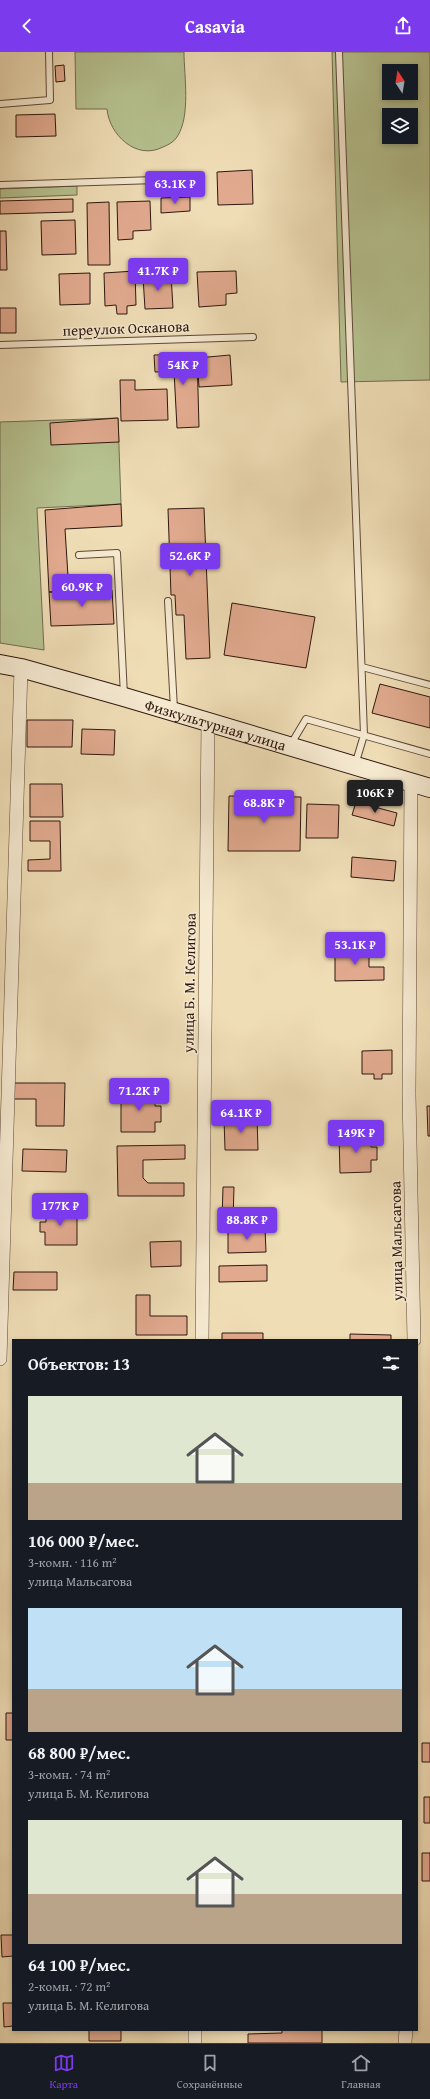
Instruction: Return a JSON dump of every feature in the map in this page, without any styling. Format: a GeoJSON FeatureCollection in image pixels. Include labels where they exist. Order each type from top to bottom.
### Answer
{"type":"FeatureCollection","features":[{"type":"Feature","properties":{"kind":"main road","name":"Физкультурная улица"},"geometry":{"type":"LineString","coordinates":[[0,664],[21,668],[124,697],[430,788]]}},
{"type":"Feature","properties":{"kind":"street"},"geometry":{"type":"LineString","coordinates":[[0,1359],[21,668]]}},
{"type":"Feature","properties":{"kind":"street","name":"улица Б. М. Келигова"},"geometry":{"type":"LineString","coordinates":[[202,1339],[208,722]]}},
{"type":"Feature","properties":{"kind":"street","name":"улица Мальсагова"},"geometry":{"type":"LineString","coordinates":[[411,782],[409,1094],[414,1339]]}},
{"type":"Feature","properties":{"kind":"street"},"geometry":{"type":"LineString","coordinates":[[195,2043],[196,2031]]}},
{"type":"Feature","properties":{"kind":"street"},"geometry":{"type":"LineString","coordinates":[[405,2043],[406,2031]]}},
{"type":"Feature","properties":{"kind":"lane"},"geometry":{"type":"LineString","coordinates":[[0,104],[50,100],[49,52]]}},
{"type":"Feature","properties":{"kind":"lane"},"geometry":{"type":"LineString","coordinates":[[339,52],[364,735],[354,766]]}},
{"type":"Feature","properties":{"kind":"lane"},"geometry":{"type":"LineString","coordinates":[[0,185],[187,178]]}},
{"type":"Feature","properties":{"kind":"lane","name":"переулок Осканова"},"geometry":{"type":"LineString","coordinates":[[0,345],[253,337]]}},
{"type":"Feature","properties":{"kind":"lane"},"geometry":{"type":"LineString","coordinates":[[79,555],[117,553],[124,697]]}},
{"type":"Feature","properties":{"kind":"lane"},"geometry":{"type":"LineString","coordinates":[[168,601],[175,712]]}},
{"type":"Feature","properties":{"kind":"lane"},"geometry":{"type":"LineString","coordinates":[[362,667],[430,685]]}},
{"type":"Feature","properties":{"kind":"lane"},"geometry":{"type":"LineString","coordinates":[[289,746],[306,719],[430,754]]}},
{"type":"Feature","properties":{"kind":"green space"},"geometry":{"type":"Polygon","coordinates":[[[75,52],[184,52],[186,96],[184,118],[176,139],[163,147],[153,150],[134,148],[118,136],[109,118],[107,109],[76,109],[75,52]]]}},
{"type":"Feature","properties":{"kind":"green space"},"geometry":{"type":"Polygon","coordinates":[[[332,52],[430,52],[430,380],[341,382],[332,52]]]}},
{"type":"Feature","properties":{"kind":"green space"},"geometry":{"type":"Polygon","coordinates":[[[77,186],[77,195],[0,198],[0,189],[77,186]]]}},
{"type":"Feature","properties":{"kind":"green space"},"geometry":{"type":"Polygon","coordinates":[[[118,418],[121,504],[37,508],[44,650],[0,643],[0,422],[118,418]]]}},
{"type":"Feature","properties":{"kind":"building"},"geometry":{"type":"Polygon","coordinates":[[[64,65],[65,81],[56,82],[55,66],[64,65]]]}},
{"type":"Feature","properties":{"kind":"building"},"geometry":{"type":"Polygon","coordinates":[[[55,114],[56,136],[16,137],[16,115],[55,114]]]}},
{"type":"Feature","properties":{"kind":"building"},"geometry":{"type":"Polygon","coordinates":[[[252,170],[253,204],[218,205],[217,172],[252,170]]]}},
{"type":"Feature","properties":{"kind":"building"},"geometry":{"type":"Polygon","coordinates":[[[190,197],[190,211],[161,213],[161,198],[190,197]]]}},
{"type":"Feature","properties":{"kind":"building"},"geometry":{"type":"Polygon","coordinates":[[[73,199],[73,212],[0,214],[0,201],[73,199]]]}},
{"type":"Feature","properties":{"kind":"building"},"geometry":{"type":"Polygon","coordinates":[[[150,201],[151,230],[133,231],[133,239],[118,240],[117,202],[150,201]]]}},
{"type":"Feature","properties":{"kind":"building"},"geometry":{"type":"Polygon","coordinates":[[[109,202],[110,265],[88,265],[87,203],[109,202]]]}},
{"type":"Feature","properties":{"kind":"building"},"geometry":{"type":"Polygon","coordinates":[[[75,220],[76,254],[42,255],[41,221],[75,220]]]}},
{"type":"Feature","properties":{"kind":"building"},"geometry":{"type":"Polygon","coordinates":[[[0,231],[6,231],[7,270],[0,270],[0,231]]]}},
{"type":"Feature","properties":{"kind":"building"},"geometry":{"type":"Polygon","coordinates":[[[135,271],[136,305],[127,306],[127,314],[117,314],[116,305],[105,306],[104,273],[135,271]]]}},
{"type":"Feature","properties":{"kind":"building"},"geometry":{"type":"Polygon","coordinates":[[[236,271],[237,293],[226,294],[226,305],[199,307],[197,272],[236,271]]]}},
{"type":"Feature","properties":{"kind":"building"},"geometry":{"type":"Polygon","coordinates":[[[90,273],[90,304],[60,305],[59,274],[90,273]]]}},
{"type":"Feature","properties":{"kind":"building"},"geometry":{"type":"Polygon","coordinates":[[[171,275],[173,308],[145,309],[143,277],[171,275]]]}},
{"type":"Feature","properties":{"kind":"building"},"geometry":{"type":"Polygon","coordinates":[[[0,308],[16,308],[16,333],[0,333],[0,308]]]}},
{"type":"Feature","properties":{"kind":"building"},"geometry":{"type":"Polygon","coordinates":[[[197,354],[199,427],[177,428],[174,371],[155,372],[154,355],[197,354]]]}},
{"type":"Feature","properties":{"kind":"building"},"geometry":{"type":"Polygon","coordinates":[[[230,355],[232,385],[199,387],[197,358],[230,355]]]}},
{"type":"Feature","properties":{"kind":"building"},"geometry":{"type":"Polygon","coordinates":[[[120,380],[135,380],[135,390],[167,389],[168,420],[121,421],[120,380]]]}},
{"type":"Feature","properties":{"kind":"building"},"geometry":{"type":"Polygon","coordinates":[[[118,418],[119,442],[51,445],[50,423],[118,418]]]}},
{"type":"Feature","properties":{"kind":"building"},"geometry":{"type":"Polygon","coordinates":[[[121,504],[122,526],[65,529],[69,592],[49,592],[45,510],[121,504]]]}},
{"type":"Feature","properties":{"kind":"building"},"geometry":{"type":"Polygon","coordinates":[[[204,508],[210,658],[186,659],[184,615],[176,615],[175,595],[171,595],[168,509],[204,508]]]}},
{"type":"Feature","properties":{"kind":"building"},"geometry":{"type":"Polygon","coordinates":[[[112,590],[114,624],[51,626],[49,592],[112,590]]]}},
{"type":"Feature","properties":{"kind":"building"},"geometry":{"type":"Polygon","coordinates":[[[232,603],[315,617],[306,668],[224,655],[232,603]]]}},
{"type":"Feature","properties":{"kind":"building"},"geometry":{"type":"Polygon","coordinates":[[[380,684],[430,697],[430,728],[372,713],[380,684]]]}},
{"type":"Feature","properties":{"kind":"building"},"geometry":{"type":"Polygon","coordinates":[[[27,720],[73,720],[72,747],[27,747],[27,720]]]}},
{"type":"Feature","properties":{"kind":"building"},"geometry":{"type":"Polygon","coordinates":[[[82,729],[115,730],[114,755],[81,754],[82,729]]]}},
{"type":"Feature","properties":{"kind":"building"},"geometry":{"type":"Polygon","coordinates":[[[30,784],[62,784],[63,817],[30,817],[30,784]]]}},
{"type":"Feature","properties":{"kind":"building"},"geometry":{"type":"Polygon","coordinates":[[[229,796],[301,797],[300,851],[228,851],[229,796]]]}},
{"type":"Feature","properties":{"kind":"building"},"geometry":{"type":"Polygon","coordinates":[[[356,802],[397,813],[394,826],[352,815],[356,802]]]}},
{"type":"Feature","properties":{"kind":"building"},"geometry":{"type":"Polygon","coordinates":[[[307,804],[339,805],[338,838],[306,838],[307,804]]]}},
{"type":"Feature","properties":{"kind":"building"},"geometry":{"type":"Polygon","coordinates":[[[30,821],[60,821],[61,871],[28,871],[28,860],[50,859],[50,841],[30,841],[30,821]]]}},
{"type":"Feature","properties":{"kind":"building"},"geometry":{"type":"Polygon","coordinates":[[[352,857],[396,861],[394,881],[351,877],[352,857]]]}},
{"type":"Feature","properties":{"kind":"building"},"geometry":{"type":"Polygon","coordinates":[[[361,947],[361,957],[369,957],[369,967],[384,967],[384,980],[335,981],[335,948],[361,947]]]}},
{"type":"Feature","properties":{"kind":"building"},"geometry":{"type":"Polygon","coordinates":[[[392,1050],[392,1074],[382,1074],[382,1079],[374,1079],[374,1074],[362,1074],[362,1051],[392,1050]]]}},
{"type":"Feature","properties":{"kind":"building"},"geometry":{"type":"Polygon","coordinates":[[[14,1083],[65,1083],[64,1126],[36,1126],[36,1099],[14,1099],[14,1083]]]}},
{"type":"Feature","properties":{"kind":"building"},"geometry":{"type":"Polygon","coordinates":[[[155,1092],[155,1106],[161,1106],[161,1122],[155,1122],[155,1132],[121,1132],[121,1093],[155,1092]]]}},
{"type":"Feature","properties":{"kind":"building"},"geometry":{"type":"Polygon","coordinates":[[[427,1106],[430,1106],[430,1136],[428,1136],[427,1106]]]}},
{"type":"Feature","properties":{"kind":"building"},"geometry":{"type":"Polygon","coordinates":[[[257,1117],[258,1150],[225,1150],[224,1118],[257,1117]]]}},
{"type":"Feature","properties":{"kind":"building"},"geometry":{"type":"Polygon","coordinates":[[[370,1135],[371,1147],[377,1147],[377,1160],[371,1160],[371,1172],[340,1173],[339,1136],[370,1135]]]}},
{"type":"Feature","properties":{"kind":"building"},"geometry":{"type":"Polygon","coordinates":[[[185,1145],[185,1159],[143,1160],[143,1178],[148,1183],[184,1183],[184,1196],[118,1196],[117,1146],[185,1145]]]}},
{"type":"Feature","properties":{"kind":"building"},"geometry":{"type":"Polygon","coordinates":[[[23,1149],[67,1150],[66,1172],[22,1171],[23,1149]]]}},
{"type":"Feature","properties":{"kind":"building"},"geometry":{"type":"Polygon","coordinates":[[[223,1187],[234,1187],[233,1221],[222,1220],[223,1187]]]}},
{"type":"Feature","properties":{"kind":"building"},"geometry":{"type":"Polygon","coordinates":[[[77,1208],[77,1245],[45,1245],[45,1232],[40,1232],[40,1222],[46,1222],[46,1209],[77,1208]]]}},
{"type":"Feature","properties":{"kind":"building"},"geometry":{"type":"Polygon","coordinates":[[[265,1228],[266,1252],[228,1253],[228,1230],[265,1228]]]}},
{"type":"Feature","properties":{"kind":"building"},"geometry":{"type":"Polygon","coordinates":[[[181,1241],[181,1266],[151,1267],[150,1242],[181,1241]]]}},
{"type":"Feature","properties":{"kind":"building"},"geometry":{"type":"Polygon","coordinates":[[[267,1265],[267,1281],[219,1282],[219,1266],[267,1265]]]}},
{"type":"Feature","properties":{"kind":"building"},"geometry":{"type":"Polygon","coordinates":[[[14,1272],[57,1272],[57,1290],[13,1290],[14,1272]]]}},
{"type":"Feature","properties":{"kind":"building"},"geometry":{"type":"Polygon","coordinates":[[[136,1295],[150,1295],[150,1316],[187,1316],[187,1335],[136,1335],[136,1295]]]}},
{"type":"Feature","properties":{"kind":"building"},"geometry":{"type":"Polygon","coordinates":[[[222,1333],[263,1333],[263,1339],[222,1339],[222,1333]]]}},
{"type":"Feature","properties":{"kind":"building"},"geometry":{"type":"Polygon","coordinates":[[[350,1334],[391,1335],[391,1339],[350,1339],[350,1334]]]}},
{"type":"Feature","properties":{"kind":"building"},"geometry":{"type":"Polygon","coordinates":[[[6,1713],[12,1713],[12,1740],[6,1740],[6,1713]]]}},
{"type":"Feature","properties":{"kind":"building"},"geometry":{"type":"Polygon","coordinates":[[[422,1743],[430,1743],[430,1762],[422,1762],[422,1743]]]}},
{"type":"Feature","properties":{"kind":"building"},"geometry":{"type":"Polygon","coordinates":[[[424,1797],[430,1797],[430,1823],[424,1823],[424,1797]]]}},
{"type":"Feature","properties":{"kind":"building"},"geometry":{"type":"Polygon","coordinates":[[[422,1853],[430,1853],[430,1881],[422,1881],[422,1853]]]}},
{"type":"Feature","properties":{"kind":"building"},"geometry":{"type":"Polygon","coordinates":[[[1,1935],[12,1935],[12,1956],[2,1957],[1,1935]]]}},
{"type":"Feature","properties":{"kind":"building"},"geometry":{"type":"Polygon","coordinates":[[[3,2003],[12,2003],[12,2026],[4,2027],[3,2003]]]}},
{"type":"Feature","properties":{"kind":"building"},"geometry":{"type":"Polygon","coordinates":[[[89,2031],[121,2031],[121,2041],[89,2041],[89,2031]]]}},
{"type":"Feature","properties":{"kind":"building"},"geometry":{"type":"Polygon","coordinates":[[[282,2031],[322,2031],[322,2043],[248,2043],[248,2034],[282,2033],[282,2031]]]}}]}
